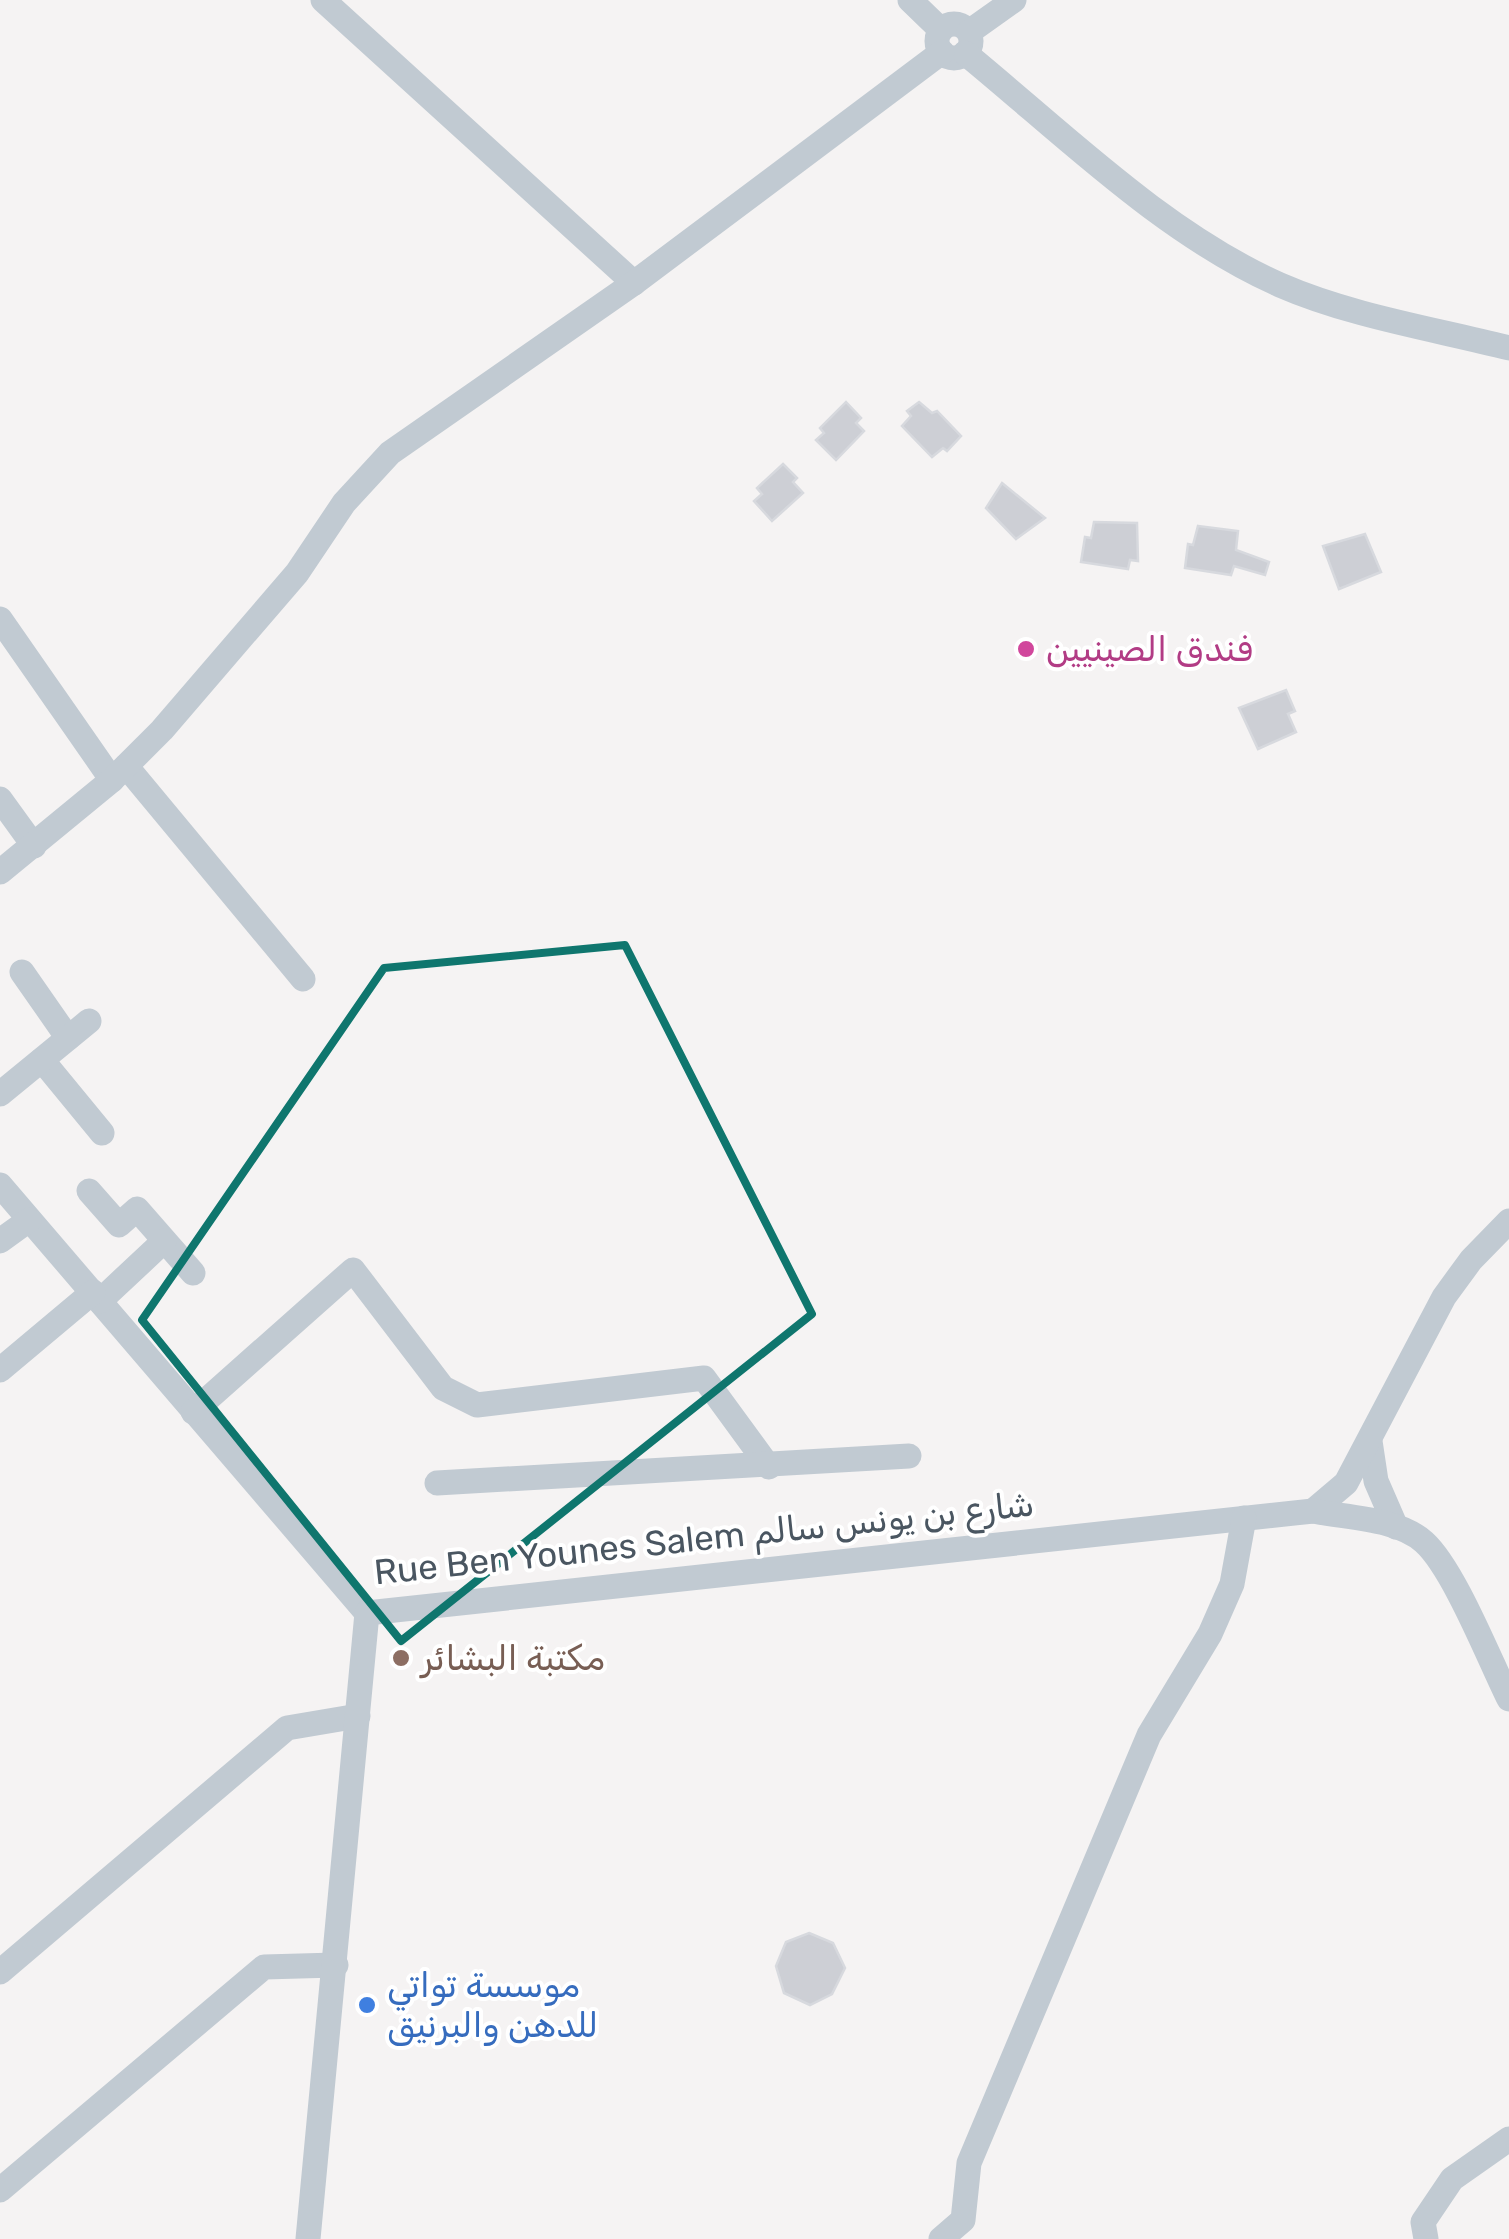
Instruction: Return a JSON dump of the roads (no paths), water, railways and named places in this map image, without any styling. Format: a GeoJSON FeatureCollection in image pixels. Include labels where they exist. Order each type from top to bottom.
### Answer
{"type":"FeatureCollection","features":[{"type":"Feature","properties":{"kind":"street"},"geometry":{"type":"LineString","coordinates":[[323,0],[634,283]]}},
{"type":"Feature","properties":{"kind":"street"},"geometry":{"type":"LineString","coordinates":[[910,0],[955,42],[1163,214],[1242,266],[1321,299],[1509,348]]}},
{"type":"Feature","properties":{"kind":"street"},"geometry":{"type":"LineString","coordinates":[[0,872],[119,773],[297,573],[344,503],[390,453],[634,283],[1014,0]]}},
{"type":"Feature","properties":{"kind":"street"},"geometry":{"type":"LineString","coordinates":[[0,619],[119,773],[303,979]]}},
{"type":"Feature","properties":{"kind":"street"},"geometry":{"type":"LineString","coordinates":[[0,799],[34,846]]}},
{"type":"Feature","properties":{"kind":"street"},"geometry":{"type":"LineString","coordinates":[[22,972],[68,1038]]}},
{"type":"Feature","properties":{"kind":"street"},"geometry":{"type":"LineString","coordinates":[[0,1094],[90,1020]]}},
{"type":"Feature","properties":{"kind":"street"},"geometry":{"type":"LineString","coordinates":[[42,1060],[102,1133]]}},
{"type":"Feature","properties":{"kind":"street","name":"Rue Ben Younes Salem شارع بن يونس سالم"},"geometry":{"type":"LineString","coordinates":[[0,1185],[366,1614],[1313,1512],[1396,1527],[1424,1542],[1443,1569],[1509,1699]]}},
{"type":"Feature","properties":{"kind":"street"},"geometry":{"type":"LineString","coordinates":[[90,1190],[119,1225],[138,1209],[192,1274]]}},
{"type":"Feature","properties":{"kind":"street"},"geometry":{"type":"LineString","coordinates":[[0,1241],[28,1220]]}},
{"type":"Feature","properties":{"kind":"street"},"geometry":{"type":"LineString","coordinates":[[1313,1512],[1346,1482],[1444,1297],[1471,1260],[1509,1221]]}},
{"type":"Feature","properties":{"kind":"street"},"geometry":{"type":"LineString","coordinates":[[0,1370],[164,1241]]}},
{"type":"Feature","properties":{"kind":"street"},"geometry":{"type":"LineString","coordinates":[[194,1412],[352,1270],[443,1388],[477,1405],[704,1378],[769,1468]]}},
{"type":"Feature","properties":{"kind":"street"},"geometry":{"type":"LineString","coordinates":[[1370,1441],[1376,1481],[1396,1527]]}},
{"type":"Feature","properties":{"kind":"street"},"geometry":{"type":"LineString","coordinates":[[436,1483],[769,1468],[909,1456]]}},
{"type":"Feature","properties":{"kind":"street"},"geometry":{"type":"LineString","coordinates":[[942,2239],[963,2220],[969,2163],[1149,1735],[1210,1634],[1225,1601],[1244,1518]]}},
{"type":"Feature","properties":{"kind":"street"},"geometry":{"type":"LineString","coordinates":[[308,2239],[366,1614]]}},
{"type":"Feature","properties":{"kind":"street"},"geometry":{"type":"LineString","coordinates":[[0,1972],[287,1728],[358,1716]]}},
{"type":"Feature","properties":{"kind":"street"},"geometry":{"type":"LineString","coordinates":[[0,2190],[264,1967],[336,1965]]}},
{"type":"Feature","properties":{"kind":"street"},"geometry":{"type":"LineString","coordinates":[[1426,2239],[1423,2222],[1452,2178],[1509,2139]]}},
{"type":"Feature","properties":{"kind":"place","name":"فندق الصينيين"},"geometry":{"type":"Point","coordinates":[1026,649]}},
{"type":"Feature","properties":{"kind":"place","name":"مكتبة البشائر"},"geometry":{"type":"Point","coordinates":[401,1658]}},
{"type":"Feature","properties":{"kind":"place","name":"موسسة تواتي للدهن والبرنيق"},"geometry":{"type":"Point","coordinates":[367,2005]}}]}
